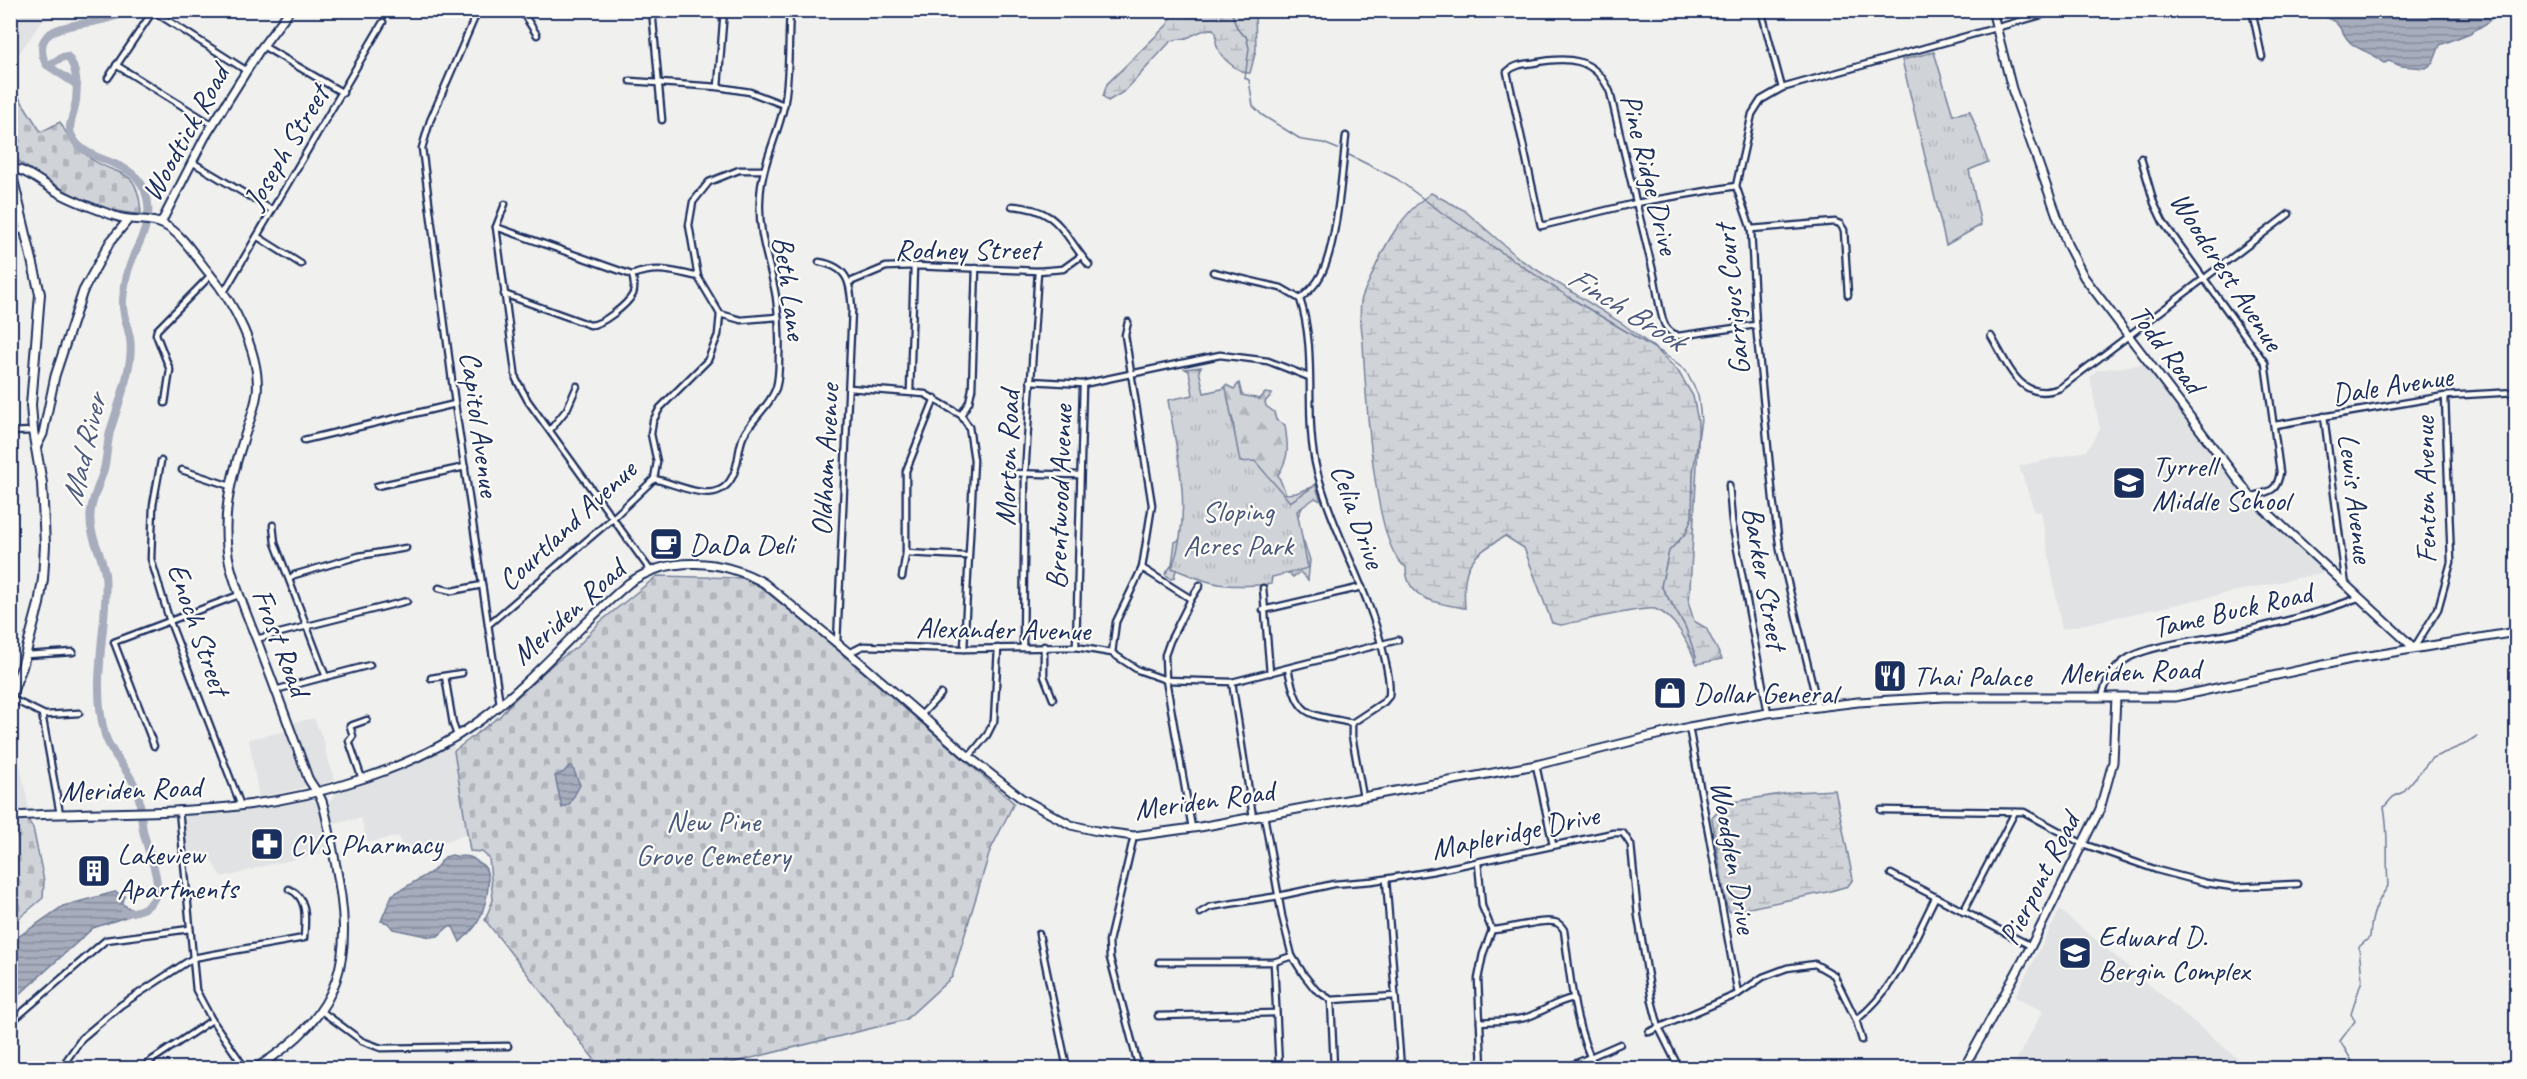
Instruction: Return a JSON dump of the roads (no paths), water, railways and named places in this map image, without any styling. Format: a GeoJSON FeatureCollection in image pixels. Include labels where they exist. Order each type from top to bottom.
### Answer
{"type":"FeatureCollection","features":[{"type":"Feature","properties":{"kind":"main road","name":"Woodtick Road"},"geometry":{"type":"LineString","coordinates":[[10,697],[26,655],[39,604],[45,564],[43,495],[36,448],[43,434],[55,376],[83,291],[110,242],[128,220],[161,223],[213,125],[263,46],[290,10]]}},
{"type":"Feature","properties":{"kind":"main road","name":"Todd Road"},"geometry":{"type":"LineString","coordinates":[[1992,10],[2012,89],[2067,244],[2084,277],[2251,497],[2414,648]]}},
{"type":"Feature","properties":{"kind":"main road"},"geometry":{"type":"LineString","coordinates":[[11,167],[21,170],[76,201],[128,220]]}},
{"type":"Feature","properties":{"kind":"main road"},"geometry":{"type":"LineString","coordinates":[[11,167],[41,299],[31,396],[36,448]]}},
{"type":"Feature","properties":{"kind":"main road","name":"Frost Road"},"geometry":{"type":"LineString","coordinates":[[161,223],[171,230],[224,292],[252,353],[258,379],[256,401],[230,486],[226,513],[226,540],[230,565],[239,595],[310,782],[321,799],[342,898],[345,927],[343,954],[337,976],[320,1010],[292,1044],[256,1068]]}},
{"type":"Feature","properties":{"kind":"main road","name":"Meriden Road"},"geometry":{"type":"LineString","coordinates":[[10,816],[241,806],[362,779],[413,759],[458,735],[500,704],[608,600],[629,583],[650,570],[673,564],[695,563],[718,566],[753,577],[837,643],[969,757],[1021,798],[1063,821],[1097,831],[1134,836],[1264,816],[1536,765],[1689,728],[1768,713],[1881,700],[2116,698],[2190,695],[2351,659],[2517,632]]}},
{"type":"Feature","properties":{"kind":"main road","name":"Pierpont Road"},"geometry":{"type":"LineString","coordinates":[[1964,1068],[2031,946],[2100,809],[2109,784],[2113,762],[2116,698]]}},
{"type":"Feature","properties":{"kind":"street","name":"Capitol Avenue"},"geometry":{"type":"LineString","coordinates":[[478,10],[430,121],[423,148],[455,404],[500,704]]}},
{"type":"Feature","properties":{"kind":"street"},"geometry":{"type":"LineString","coordinates":[[521,10],[537,35]]}},
{"type":"Feature","properties":{"kind":"street"},"geometry":{"type":"LineString","coordinates":[[652,10],[662,120]]}},
{"type":"Feature","properties":{"kind":"street"},"geometry":{"type":"LineString","coordinates":[[718,87],[724,10]]}},
{"type":"Feature","properties":{"kind":"street","name":"Beth Lane"},"geometry":{"type":"LineString","coordinates":[[654,479],[708,494],[721,489],[729,483],[735,472],[743,436],[765,408],[776,389],[779,372],[778,317],[759,222],[763,170],[784,105],[790,10]]}},
{"type":"Feature","properties":{"kind":"street"},"geometry":{"type":"LineString","coordinates":[[1761,10],[1782,88]]}},
{"type":"Feature","properties":{"kind":"street","name":"Garrigus Court"},"geometry":{"type":"LineString","coordinates":[[1818,707],[1780,550],[1756,325],[1750,230],[1736,186],[1752,114],[1761,100],[1782,88],[2059,10]]}},
{"type":"Feature","properties":{"kind":"street"},"geometry":{"type":"LineString","coordinates":[[2252,10],[2262,57]]}},
{"type":"Feature","properties":{"kind":"street"},"geometry":{"type":"LineString","coordinates":[[108,78],[153,11],[247,71]]}},
{"type":"Feature","properties":{"kind":"street","name":"Joseph Street"},"geometry":{"type":"LineString","coordinates":[[224,292],[383,22]]}},
{"type":"Feature","properties":{"kind":"street"},"geometry":{"type":"LineString","coordinates":[[263,46],[343,93]]}},
{"type":"Feature","properties":{"kind":"street","name":"Pine Ridge Drive"},"geometry":{"type":"LineString","coordinates":[[1636,203],[1542,226],[1506,72],[1511,68],[1551,59],[1576,60],[1593,68],[1603,77],[1610,92],[1636,203],[1663,321],[1670,333],[1678,336],[1756,325]]}},
{"type":"Feature","properties":{"kind":"street"},"geometry":{"type":"LineString","coordinates":[[116,65],[213,125]]}},
{"type":"Feature","properties":{"kind":"street"},"geometry":{"type":"LineString","coordinates":[[630,81],[658,85],[718,87],[750,92],[784,105]]}},
{"type":"Feature","properties":{"kind":"street"},"geometry":{"type":"LineString","coordinates":[[1212,272],[1281,288],[1300,299],[1315,286],[1323,272],[1337,207],[1346,136]]}},
{"type":"Feature","properties":{"kind":"street","name":"Woodcrest Avenue"},"geometry":{"type":"LineString","coordinates":[[2141,158],[2163,222],[2265,363],[2275,425],[2279,483],[2273,490],[2251,497]]}},
{"type":"Feature","properties":{"kind":"street"},"geometry":{"type":"LineString","coordinates":[[192,162],[272,210]]}},
{"type":"Feature","properties":{"kind":"street"},"geometry":{"type":"LineString","coordinates":[[763,170],[739,170],[709,182],[693,202],[689,225],[698,277],[720,314],[741,320],[778,317]]}},
{"type":"Feature","properties":{"kind":"street"},"geometry":{"type":"LineString","coordinates":[[1636,203],[1736,186]]}},
{"type":"Feature","properties":{"kind":"street"},"geometry":{"type":"LineString","coordinates":[[505,204],[496,227],[516,379],[528,401],[650,570]]}},
{"type":"Feature","properties":{"kind":"street"},"geometry":{"type":"LineString","coordinates":[[1012,206],[1028,207],[1045,213],[1062,226],[1089,265]]}},
{"type":"Feature","properties":{"kind":"street"},"geometry":{"type":"LineString","coordinates":[[1991,336],[2025,388],[2049,393],[2060,388],[2128,334],[2289,214]]}},
{"type":"Feature","properties":{"kind":"street"},"geometry":{"type":"LineString","coordinates":[[1750,230],[1834,222],[1840,224],[1844,230],[1848,294]]}},
{"type":"Feature","properties":{"kind":"street"},"geometry":{"type":"LineString","coordinates":[[496,227],[632,275],[646,270],[661,269],[698,277]]}},
{"type":"Feature","properties":{"kind":"street"},"geometry":{"type":"LineString","coordinates":[[10,231],[26,230]]}},
{"type":"Feature","properties":{"kind":"street"},"geometry":{"type":"LineString","coordinates":[[258,237],[301,264]]}},
{"type":"Feature","properties":{"kind":"street","name":"Rodney Street"},"geometry":{"type":"LineString","coordinates":[[850,282],[886,267],[1038,271],[1063,269],[1081,256]]}},
{"type":"Feature","properties":{"kind":"street"},"geometry":{"type":"LineString","coordinates":[[819,262],[828,263],[838,269],[850,282]]}},
{"type":"Feature","properties":{"kind":"street"},"geometry":{"type":"LineString","coordinates":[[910,391],[914,266]]}},
{"type":"Feature","properties":{"kind":"street"},"geometry":{"type":"LineString","coordinates":[[961,415],[969,402],[972,389],[976,268]]}},
{"type":"Feature","properties":{"kind":"street","name":"Morton Road"},"geometry":{"type":"LineString","coordinates":[[1023,646],[1026,474],[1038,271]]}},
{"type":"Feature","properties":{"kind":"street"},"geometry":{"type":"LineString","coordinates":[[165,403],[170,370],[156,334],[157,330],[211,275]]}},
{"type":"Feature","properties":{"kind":"street"},"geometry":{"type":"LineString","coordinates":[[504,294],[590,325],[597,325],[613,314],[633,294],[635,281],[632,275]]}},
{"type":"Feature","properties":{"kind":"street","name":"Oldham Avenue"},"geometry":{"type":"LineString","coordinates":[[837,643],[852,309],[850,282]]}},
{"type":"Feature","properties":{"kind":"street","name":"Celia Drive"},"geometry":{"type":"LineString","coordinates":[[1300,299],[1304,310],[1313,445],[1317,472],[1377,625],[1390,688],[1389,696],[1384,702],[1352,723]]}},
{"type":"Feature","properties":{"kind":"street","name":"Courtland Avenue"},"geometry":{"type":"LineString","coordinates":[[488,625],[614,518],[654,479],[657,462],[651,434],[653,421],[660,408],[708,360],[718,335],[720,314]]}},
{"type":"Feature","properties":{"kind":"street"},"geometry":{"type":"LineString","coordinates":[[1112,653],[1116,622],[1142,568],[1152,505],[1130,374],[1125,335],[1128,322]]}},
{"type":"Feature","properties":{"kind":"street"},"geometry":{"type":"LineString","coordinates":[[1030,381],[1083,384],[1220,355],[1268,361],[1309,377]]}},
{"type":"Feature","properties":{"kind":"street","name":"Brentwood Avenue"},"geometry":{"type":"LineString","coordinates":[[1076,647],[1083,384]]}},
{"type":"Feature","properties":{"kind":"street"},"geometry":{"type":"LineString","coordinates":[[550,430],[567,409],[576,386]]}},
{"type":"Feature","properties":{"kind":"street"},"geometry":{"type":"LineString","coordinates":[[849,388],[910,391],[935,398],[961,415],[969,428],[974,460],[964,649]]}},
{"type":"Feature","properties":{"kind":"street","name":"Dale Avenue"},"geometry":{"type":"LineString","coordinates":[[2275,425],[2445,396],[2517,392]]}},
{"type":"Feature","properties":{"kind":"street","name":"Fenton Avenue"},"geometry":{"type":"LineString","coordinates":[[2414,648],[2438,609],[2451,562],[2445,396]]}},
{"type":"Feature","properties":{"kind":"street"},"geometry":{"type":"LineString","coordinates":[[902,577],[906,554],[906,471],[935,398]]}},
{"type":"Feature","properties":{"kind":"street"},"geometry":{"type":"LineString","coordinates":[[304,440],[455,404]]}},
{"type":"Feature","properties":{"kind":"street","name":"Lewis Avenue"},"geometry":{"type":"LineString","coordinates":[[2325,416],[2347,586]]}},
{"type":"Feature","properties":{"kind":"street"},"geometry":{"type":"LineString","coordinates":[[10,432],[33,431]]}},
{"type":"Feature","properties":{"kind":"street","name":"Enoch Street"},"geometry":{"type":"LineString","coordinates":[[161,461],[153,506],[151,559],[170,622],[241,806]]}},
{"type":"Feature","properties":{"kind":"street"},"geometry":{"type":"LineString","coordinates":[[377,486],[465,466]]}},
{"type":"Feature","properties":{"kind":"street"},"geometry":{"type":"LineString","coordinates":[[182,470],[230,486]]}},
{"type":"Feature","properties":{"kind":"street"},"geometry":{"type":"LineString","coordinates":[[1006,473],[1079,475]]}},
{"type":"Feature","properties":{"kind":"street","name":"Barker Street"},"geometry":{"type":"LineString","coordinates":[[1729,485],[1732,522],[1768,713]]}},
{"type":"Feature","properties":{"kind":"street"},"geometry":{"type":"LineString","coordinates":[[273,525],[275,543],[326,677]]}},
{"type":"Feature","properties":{"kind":"street"},"geometry":{"type":"LineString","coordinates":[[290,579],[294,575],[359,556],[406,548]]}},
{"type":"Feature","properties":{"kind":"street"},"geometry":{"type":"LineString","coordinates":[[906,554],[968,556]]}},
{"type":"Feature","properties":{"kind":"street"},"geometry":{"type":"LineString","coordinates":[[1142,568],[1191,599]]}},
{"type":"Feature","properties":{"kind":"street"},"geometry":{"type":"LineString","coordinates":[[439,588],[452,591],[482,585]]}},
{"type":"Feature","properties":{"kind":"street"},"geometry":{"type":"LineString","coordinates":[[1191,828],[1166,680],[1165,655],[1200,585]]}},
{"type":"Feature","properties":{"kind":"street"},"geometry":{"type":"LineString","coordinates":[[1263,610],[1362,586]]}},
{"type":"Feature","properties":{"kind":"street"},"geometry":{"type":"LineString","coordinates":[[1263,588],[1263,610],[1270,673]]}},
{"type":"Feature","properties":{"kind":"street"},"geometry":{"type":"LineString","coordinates":[[154,746],[114,642],[239,595]]}},
{"type":"Feature","properties":{"kind":"street","name":"Tame Buck Road"},"geometry":{"type":"LineString","coordinates":[[2102,697],[2106,681],[2130,657],[2310,616],[2358,598]]}},
{"type":"Feature","properties":{"kind":"street"},"geometry":{"type":"LineString","coordinates":[[256,639],[407,601]]}},
{"type":"Feature","properties":{"kind":"street","name":"Alexander Avenue"},"geometry":{"type":"LineString","coordinates":[[849,653],[863,646],[964,649],[1023,646],[1076,647],[1112,653],[1138,670],[1166,680],[1232,682],[1398,640]]}},
{"type":"Feature","properties":{"kind":"street"},"geometry":{"type":"LineString","coordinates":[[1044,646],[1044,675],[1053,699]]}},
{"type":"Feature","properties":{"kind":"street"},"geometry":{"type":"LineString","coordinates":[[969,757],[987,735],[994,721],[998,648]]}},
{"type":"Feature","properties":{"kind":"street"},"geometry":{"type":"LineString","coordinates":[[26,655],[73,652]]}},
{"type":"Feature","properties":{"kind":"street"},"geometry":{"type":"LineString","coordinates":[[275,690],[370,665]]}},
{"type":"Feature","properties":{"kind":"street"},"geometry":{"type":"LineString","coordinates":[[1288,669],[1300,708],[1316,716],[1352,723],[1352,736],[1363,797]]}},
{"type":"Feature","properties":{"kind":"street"},"geometry":{"type":"LineString","coordinates":[[431,678],[462,673]]}},
{"type":"Feature","properties":{"kind":"street"},"geometry":{"type":"LineString","coordinates":[[445,675],[453,724],[458,735]]}},
{"type":"Feature","properties":{"kind":"street"},"geometry":{"type":"LineString","coordinates":[[1232,682],[1253,817]]}},
{"type":"Feature","properties":{"kind":"street"},"geometry":{"type":"LineString","coordinates":[[921,715],[941,694]]}},
{"type":"Feature","properties":{"kind":"street"},"geometry":{"type":"LineString","coordinates":[[10,697],[42,714],[79,713]]}},
{"type":"Feature","properties":{"kind":"street"},"geometry":{"type":"LineString","coordinates":[[42,714],[60,814]]}},
{"type":"Feature","properties":{"kind":"street"},"geometry":{"type":"LineString","coordinates":[[362,779],[350,741],[352,736],[350,726],[367,720]]}},
{"type":"Feature","properties":{"kind":"street","name":"Woodglen Drive"},"geometry":{"type":"LineString","coordinates":[[1689,728],[1738,994]]}},
{"type":"Feature","properties":{"kind":"street"},"geometry":{"type":"LineString","coordinates":[[1536,765],[1552,845]]}},
{"type":"Feature","properties":{"kind":"street"},"geometry":{"type":"LineString","coordinates":[[179,810],[196,990],[212,1020],[245,1068]]}},
{"type":"Feature","properties":{"kind":"street"},"geometry":{"type":"LineString","coordinates":[[1881,810],[2024,812],[2083,844],[2157,870],[2206,883],[2233,887],[2297,884]]}},
{"type":"Feature","properties":{"kind":"street"},"geometry":{"type":"LineString","coordinates":[[1963,912],[2015,812]]}},
{"type":"Feature","properties":{"kind":"street"},"geometry":{"type":"LineString","coordinates":[[1264,816],[1292,956],[1310,982],[1331,999],[1395,996]]}},
{"type":"Feature","properties":{"kind":"street","name":"Mapleridge Drive"},"geometry":{"type":"LineString","coordinates":[[1200,913],[1210,907],[1334,884],[1386,879],[1478,862],[1612,832],[1623,833],[1630,840],[1643,950],[1659,1028],[1679,1068]]}},
{"type":"Feature","properties":{"kind":"street"},"geometry":{"type":"LineString","coordinates":[[1134,836],[1108,941],[1110,958],[1139,1068]]}},
{"type":"Feature","properties":{"kind":"street"},"geometry":{"type":"LineString","coordinates":[[1478,862],[1482,906],[1492,930],[1483,954],[1478,979],[1482,1068]]}},
{"type":"Feature","properties":{"kind":"street"},"geometry":{"type":"LineString","coordinates":[[1892,874],[2031,946]]}},
{"type":"Feature","properties":{"kind":"street"},"geometry":{"type":"LineString","coordinates":[[1386,879],[1401,1068]]}},
{"type":"Feature","properties":{"kind":"street"},"geometry":{"type":"LineString","coordinates":[[61,1068],[82,1038],[121,1005],[193,958],[304,938],[303,900],[299,894],[289,889]]}},
{"type":"Feature","properties":{"kind":"street"},"geometry":{"type":"LineString","coordinates":[[1856,1020],[1873,1008],[1886,992],[1935,898]]}},
{"type":"Feature","properties":{"kind":"street"},"geometry":{"type":"LineString","coordinates":[[1492,930],[1505,930],[1546,921],[1556,922],[1564,930],[1574,998],[1590,1057],[1596,1068]]}},
{"type":"Feature","properties":{"kind":"street"},"geometry":{"type":"LineString","coordinates":[[10,1023],[106,940],[190,929]]}},
{"type":"Feature","properties":{"kind":"street"},"geometry":{"type":"LineString","coordinates":[[1039,934],[1066,1068]]}},
{"type":"Feature","properties":{"kind":"street"},"geometry":{"type":"LineString","coordinates":[[1159,962],[1274,962],[1292,956]]}},
{"type":"Feature","properties":{"kind":"street"},"geometry":{"type":"LineString","coordinates":[[1274,962],[1279,1068]]}},
{"type":"Feature","properties":{"kind":"street"},"geometry":{"type":"LineString","coordinates":[[1649,1032],[1738,994],[1763,977],[1787,968],[1815,964],[1834,975],[1856,1020],[1862,1040]]}},
{"type":"Feature","properties":{"kind":"street"},"geometry":{"type":"LineString","coordinates":[[1480,1022],[1523,1018],[1559,1001],[1574,998]]}},
{"type":"Feature","properties":{"kind":"street"},"geometry":{"type":"LineString","coordinates":[[1331,999],[1334,1068]]}},
{"type":"Feature","properties":{"kind":"street"},"geometry":{"type":"LineString","coordinates":[[320,1010],[362,1041],[381,1048],[508,1046]]}},
{"type":"Feature","properties":{"kind":"street"},"geometry":{"type":"LineString","coordinates":[[1158,1016],[1276,1013]]}},
{"type":"Feature","properties":{"kind":"street"},"geometry":{"type":"LineString","coordinates":[[143,1068],[212,1020]]}},
{"type":"Feature","properties":{"kind":"street"},"geometry":{"type":"LineString","coordinates":[[1565,1068],[1620,1044]]}},
{"type":"Feature","properties":{"kind":"street"},"geometry":{"type":"LineString","coordinates":[[10,1066],[15,1068]]}},
{"type":"Feature","properties":{"kind":"water"},"geometry":{"type":"Polygon","coordinates":[[[2286,10],[2496,10],[2496,13],[2487,23],[2470,33],[2440,45],[2433,63],[2426,68],[2401,66],[2389,61],[2384,63],[2352,44],[2337,24],[2327,17],[2300,14],[2262,18],[2258,15],[2286,10]]]}},
{"type":"Feature","properties":{"kind":"water"},"geometry":{"type":"Polygon","coordinates":[[[572,766],[580,785],[569,805],[562,808],[555,776],[564,772],[572,766]]]}},
{"type":"Feature","properties":{"kind":"water"},"geometry":{"type":"Polygon","coordinates":[[[452,855],[473,858],[481,864],[488,876],[487,894],[479,920],[460,942],[453,927],[448,927],[438,936],[431,937],[393,929],[388,923],[381,921],[392,895],[433,871],[445,857],[452,855]]]}},
{"type":"Feature","properties":{"kind":"water"},"geometry":{"type":"Polygon","coordinates":[[[115,892],[125,896],[122,904],[136,912],[135,914],[93,928],[11,1002],[11,942],[63,906],[115,892]]]}},
{"type":"Feature","properties":{"kind":"waterway","name":"Mad River"},"geometry":{"type":"LineString","coordinates":[[125,913],[148,906],[154,899],[157,887],[143,830],[137,790],[111,748],[103,727],[99,681],[106,597],[105,574],[90,519],[93,500],[104,469],[110,432],[129,368],[131,344],[123,308],[123,295],[130,265],[148,218],[147,198],[142,184],[133,174],[87,152],[78,144],[70,128],[76,97],[77,82],[74,68],[67,56],[47,65],[42,48],[44,40],[55,30],[109,18],[128,10]]}},
{"type":"Feature","properties":{"kind":"waterway","name":"Finch Brook"},"geometry":{"type":"LineString","coordinates":[[1231,10],[1238,29],[1246,36],[1249,48],[1245,78],[1249,80],[1253,106],[1262,115],[1302,140],[1323,143],[1338,149]]}},
{"type":"Feature","properties":{"kind":"waterway"},"geometry":{"type":"LineString","coordinates":[[47,65],[77,85]]}},
{"type":"Feature","properties":{"kind":"waterway","name":"Finch Brook"},"geometry":{"type":"LineString","coordinates":[[1349,155],[1397,179],[1441,212],[1567,296],[1664,354],[1686,371],[1698,395],[1701,419],[1693,473],[1692,517],[1686,533],[1669,551],[1661,586],[1685,626],[1696,657]]}},
{"type":"Feature","properties":{"kind":"waterway"},"geometry":{"type":"LineString","coordinates":[[2352,1068],[2352,1061],[2340,1041],[2355,1021],[2351,1014],[2362,980],[2359,947],[2370,937],[2375,910],[2388,886],[2384,807],[2393,797],[2403,792],[2432,758],[2463,745],[2477,736]]}},
{"type":"Feature","properties":{"kind":"place","name":"Tyrrell Middle School"},"geometry":{"type":"Point","coordinates":[2129,483]}},
{"type":"Feature","properties":{"kind":"place","name":"DaDa Deli"},"geometry":{"type":"Point","coordinates":[666,544]}},
{"type":"Feature","properties":{"kind":"place","name":"Thai Palace"},"geometry":{"type":"Point","coordinates":[1890,676]}},
{"type":"Feature","properties":{"kind":"place","name":"Dollar General"},"geometry":{"type":"Point","coordinates":[1670,693]}},
{"type":"Feature","properties":{"kind":"place","name":"CVS Pharmacy"},"geometry":{"type":"Point","coordinates":[267,844]}},
{"type":"Feature","properties":{"kind":"place","name":"Lakeview Apartments"},"geometry":{"type":"Point","coordinates":[94,871]}},
{"type":"Feature","properties":{"kind":"place","name":"Edward D. Bergin Complex"},"geometry":{"type":"Point","coordinates":[2075,953]}},
{"type":"Feature","properties":{"kind":"park label","name":"Sloping Acres Park"},"geometry":{"type":"Point","coordinates":[1238,528]}},
{"type":"Feature","properties":{"kind":"park label","name":"New Pine Grove Cemetery"},"geometry":{"type":"Point","coordinates":[713,838]}}]}
